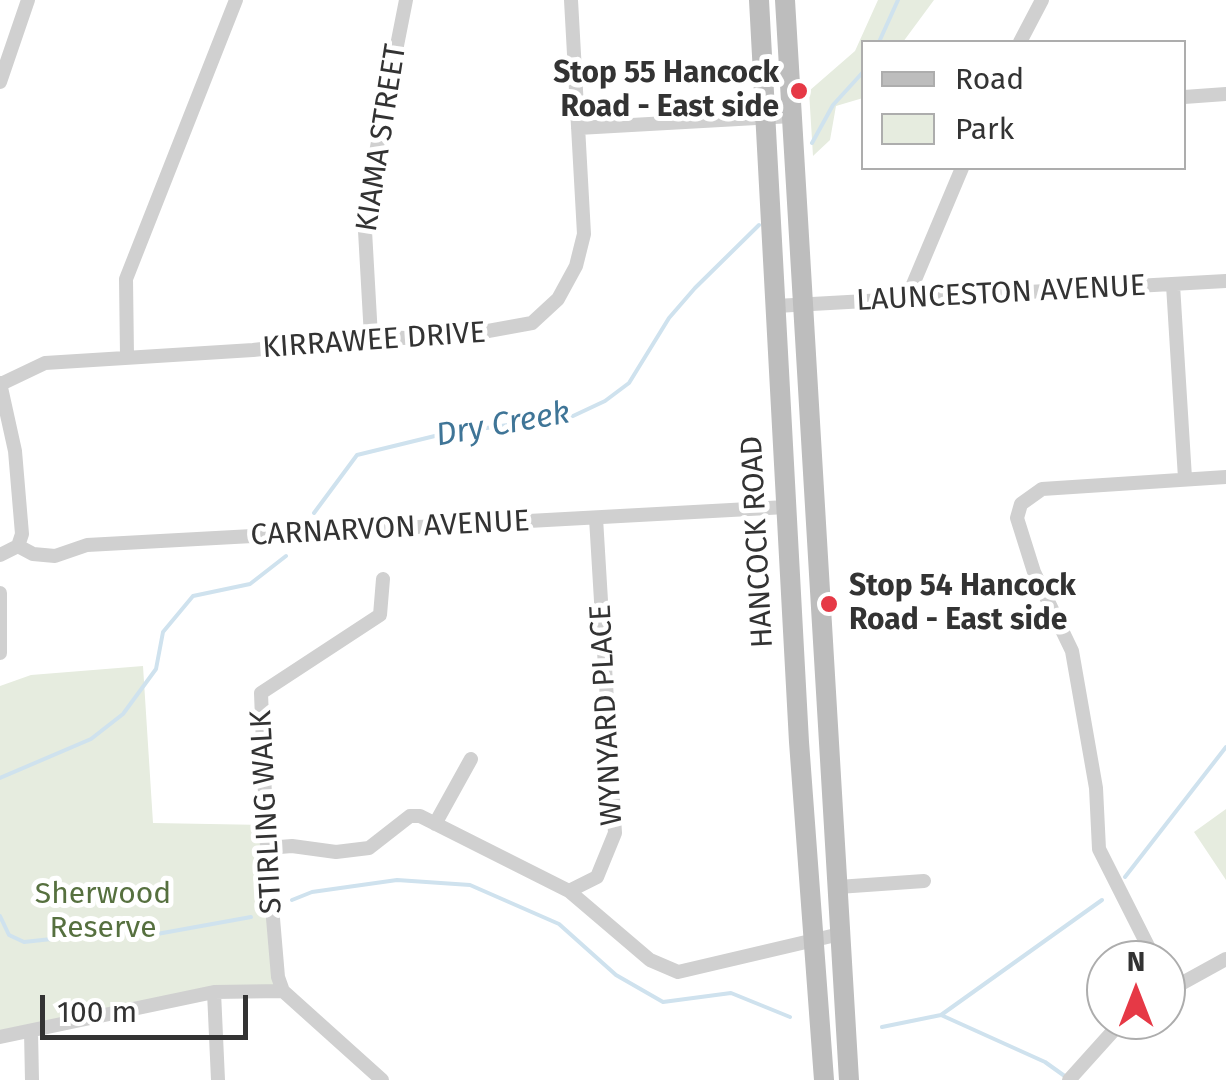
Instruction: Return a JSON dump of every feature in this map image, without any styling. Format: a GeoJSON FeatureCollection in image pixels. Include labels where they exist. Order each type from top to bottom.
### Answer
{"type":"FeatureCollection","features":[{"type":"Feature","properties":{"kind":"main road","name":"HANCOCK ROAD"},"geometry":{"type":"LineString","coordinates":[[759,0],[786,507],[824,1080]]}},
{"type":"Feature","properties":{"kind":"main road","name":"HANCOCK ROAD"},"geometry":{"type":"LineString","coordinates":[[785,0],[849,1080]]}},
{"type":"Feature","properties":{"kind":"main road"},"geometry":{"type":"LineString","coordinates":[[786,507],[812,506]]}},
{"type":"Feature","properties":{"kind":"street"},"geometry":{"type":"LineString","coordinates":[[0,82],[28,0]]}},
{"type":"Feature","properties":{"kind":"street"},"geometry":{"type":"LineString","coordinates":[[127,356],[126,278],[236,0]]}},
{"type":"Feature","properties":{"kind":"street","name":"KIAMA STREET"},"geometry":{"type":"LineString","coordinates":[[372,337],[364,213],[406,0]]}},
{"type":"Feature","properties":{"kind":"street","name":"KIRRAWEE DRIVE"},"geometry":{"type":"LineString","coordinates":[[0,384],[45,363],[253,350],[372,337],[444,340],[532,323],[558,299],[576,266],[584,234],[571,0]]}},
{"type":"Feature","properties":{"kind":"street"},"geometry":{"type":"LineString","coordinates":[[1021,40],[1042,0]]}},
{"type":"Feature","properties":{"kind":"street"},"geometry":{"type":"LineString","coordinates":[[1186,96],[1226,94]]}},
{"type":"Feature","properties":{"kind":"street"},"geometry":{"type":"LineString","coordinates":[[578,128],[792,116]]}},
{"type":"Feature","properties":{"kind":"street"},"geometry":{"type":"LineString","coordinates":[[906,301],[961,170]]}},
{"type":"Feature","properties":{"kind":"street","name":"LAUNCESTON AVENUE"},"geometry":{"type":"LineString","coordinates":[[776,306],[1226,281]]}},
{"type":"Feature","properties":{"kind":"street"},"geometry":{"type":"LineString","coordinates":[[1173,285],[1185,478]]}},
{"type":"Feature","properties":{"kind":"street"},"geometry":{"type":"LineString","coordinates":[[0,384],[16,450],[22,534],[18,546],[0,555]]}},
{"type":"Feature","properties":{"kind":"street"},"geometry":{"type":"LineString","coordinates":[[1145,940],[1099,849],[1096,788],[1072,651],[1034,572],[1017,518],[1021,504],[1042,489],[1226,477]]}},
{"type":"Feature","properties":{"kind":"street","name":"CARNARVON AVENUE"},"geometry":{"type":"LineString","coordinates":[[18,546],[32,554],[55,556],[87,545],[786,507]]}},
{"type":"Feature","properties":{"kind":"street","name":"WYNYARD PLACE"},"geometry":{"type":"LineString","coordinates":[[569,891],[597,877],[615,832],[596,518]]}},
{"type":"Feature","properties":{"kind":"street","name":"STIRLING WALK"},"geometry":{"type":"LineString","coordinates":[[283,991],[278,977],[267,848],[260,693],[380,615],[382,579]]}},
{"type":"Feature","properties":{"kind":"street"},"geometry":{"type":"LineString","coordinates":[[0,593],[0,653]]}},
{"type":"Feature","properties":{"kind":"street"},"geometry":{"type":"LineString","coordinates":[[435,824],[471,759]]}},
{"type":"Feature","properties":{"kind":"street"},"geometry":{"type":"LineString","coordinates":[[267,848],[368,848],[410,816],[435,824],[569,891],[650,960],[678,972],[840,934]]}},
{"type":"Feature","properties":{"kind":"street"},"geometry":{"type":"LineString","coordinates":[[838,887],[924,882]]}},
{"type":"Feature","properties":{"kind":"street"},"geometry":{"type":"LineString","coordinates":[[1186,978],[1226,960]]}},
{"type":"Feature","properties":{"kind":"street"},"geometry":{"type":"LineString","coordinates":[[0,1037],[214,992],[283,991],[382,1080]]}},
{"type":"Feature","properties":{"kind":"street"},"geometry":{"type":"LineString","coordinates":[[214,992],[218,1080]]}},
{"type":"Feature","properties":{"kind":"street"},"geometry":{"type":"LineString","coordinates":[[31,1032],[32,1080]]}},
{"type":"Feature","properties":{"kind":"street"},"geometry":{"type":"LineString","coordinates":[[1072,1076],[1105,1040]]}},
{"type":"Feature","properties":{"kind":"green space"},"geometry":{"type":"Polygon","coordinates":[[[878,0],[934,0],[904,40],[861,40],[861,99],[836,106],[830,140],[813,156],[809,91],[855,51],[878,0]]]}},
{"type":"Feature","properties":{"kind":"green space","name":"Sherwood Reserve"},"geometry":{"type":"Polygon","coordinates":[[[143,666],[153,823],[266,825],[283,991],[214,992],[0,1035],[0,686],[31,675],[143,666]]]}},
{"type":"Feature","properties":{"kind":"green space"},"geometry":{"type":"Polygon","coordinates":[[[1226,809],[1226,880],[1194,832],[1226,809]]]}},
{"type":"Feature","properties":{"kind":"waterway","name":"Dry Creek"},"geometry":{"type":"LineString","coordinates":[[880,40],[898,0]]}},
{"type":"Feature","properties":{"kind":"waterway","name":"Dry Creek"},"geometry":{"type":"LineString","coordinates":[[812,143],[833,105],[861,74]]}},
{"type":"Feature","properties":{"kind":"waterway","name":"Dry Creek"},"geometry":{"type":"LineString","coordinates":[[314,513],[357,455],[443,434],[573,416],[605,401],[629,383],[669,318],[695,288],[759,225]]}},
{"type":"Feature","properties":{"kind":"waterway","name":"Dry Creek"},"geometry":{"type":"LineString","coordinates":[[0,778],[91,739],[123,714],[156,669],[163,632],[193,596],[250,584],[286,556]]}},
{"type":"Feature","properties":{"kind":"waterway"},"geometry":{"type":"LineString","coordinates":[[1125,877],[1226,747]]}},
{"type":"Feature","properties":{"kind":"waterway"},"geometry":{"type":"LineString","coordinates":[[292,900],[312,892],[397,880],[470,885],[559,924],[616,975],[663,1002],[731,993],[790,1017]]}},
{"type":"Feature","properties":{"kind":"waterway"},"geometry":{"type":"LineString","coordinates":[[882,1027],[941,1015],[1102,900]]}},
{"type":"Feature","properties":{"kind":"waterway"},"geometry":{"type":"LineString","coordinates":[[0,916],[9,935],[24,942],[125,931],[146,936],[251,917]]}},
{"type":"Feature","properties":{"kind":"waterway"},"geometry":{"type":"LineString","coordinates":[[941,1015],[1045,1062],[1066,1077]]}},
{"type":"Feature","properties":{"kind":"place","name":"Stop 55 Hancock Road - East side"},"geometry":{"type":"Point","coordinates":[799,91]}},
{"type":"Feature","properties":{"kind":"place","name":"Stop 54 Hancock Road - East side"},"geometry":{"type":"Point","coordinates":[829,604]}}]}
